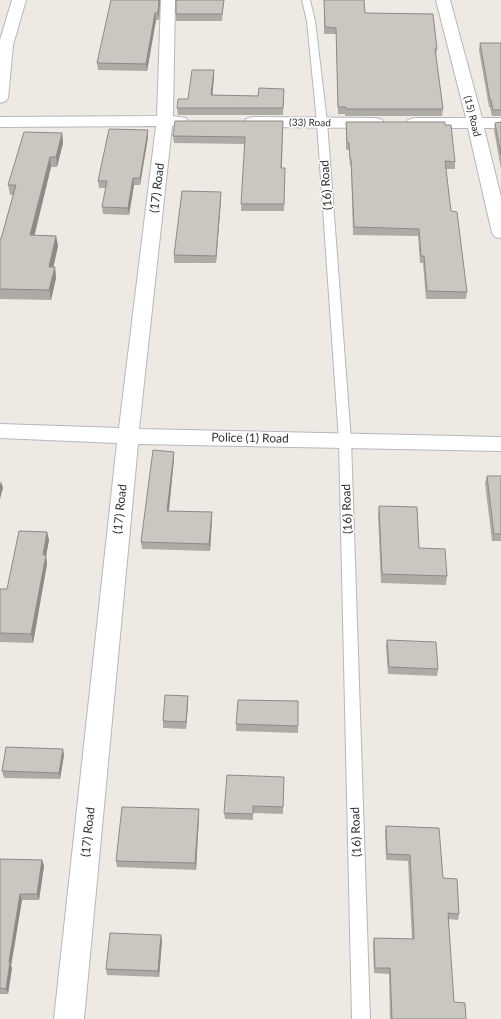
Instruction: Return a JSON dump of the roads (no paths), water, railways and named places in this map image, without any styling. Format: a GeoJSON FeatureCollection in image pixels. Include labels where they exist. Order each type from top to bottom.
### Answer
{"type":"FeatureCollection","features":[{"type":"Feature","properties":{"kind":"street"},"geometry":{"type":"LineString","coordinates":[[0,98],[6,45],[19,0]]}},
{"type":"Feature","properties":{"kind":"street","name":"(17) Road"},"geometry":{"type":"LineString","coordinates":[[69,1019],[128,436],[165,121],[168,0]]}},
{"type":"Feature","properties":{"kind":"street","name":"(15) Road"},"geometry":{"type":"LineString","coordinates":[[443,0],[475,123],[501,233]]}},
{"type":"Feature","properties":{"kind":"street"},"geometry":{"type":"LineString","coordinates":[[0,122],[196,121]]}},
{"type":"Feature","properties":{"kind":"street","name":"(33) Road"},"geometry":{"type":"LineString","coordinates":[[236,121],[501,123]]}},
{"type":"Feature","properties":{"kind":"street","name":"Police (1) Road"},"geometry":{"type":"LineString","coordinates":[[0,431],[128,436],[501,444]]}},
{"type":"Feature","properties":{"kind":"lane","name":"(16) Road"},"geometry":{"type":"LineString","coordinates":[[306,0],[311,21],[322,122],[345,440],[361,1019]]}}]}
